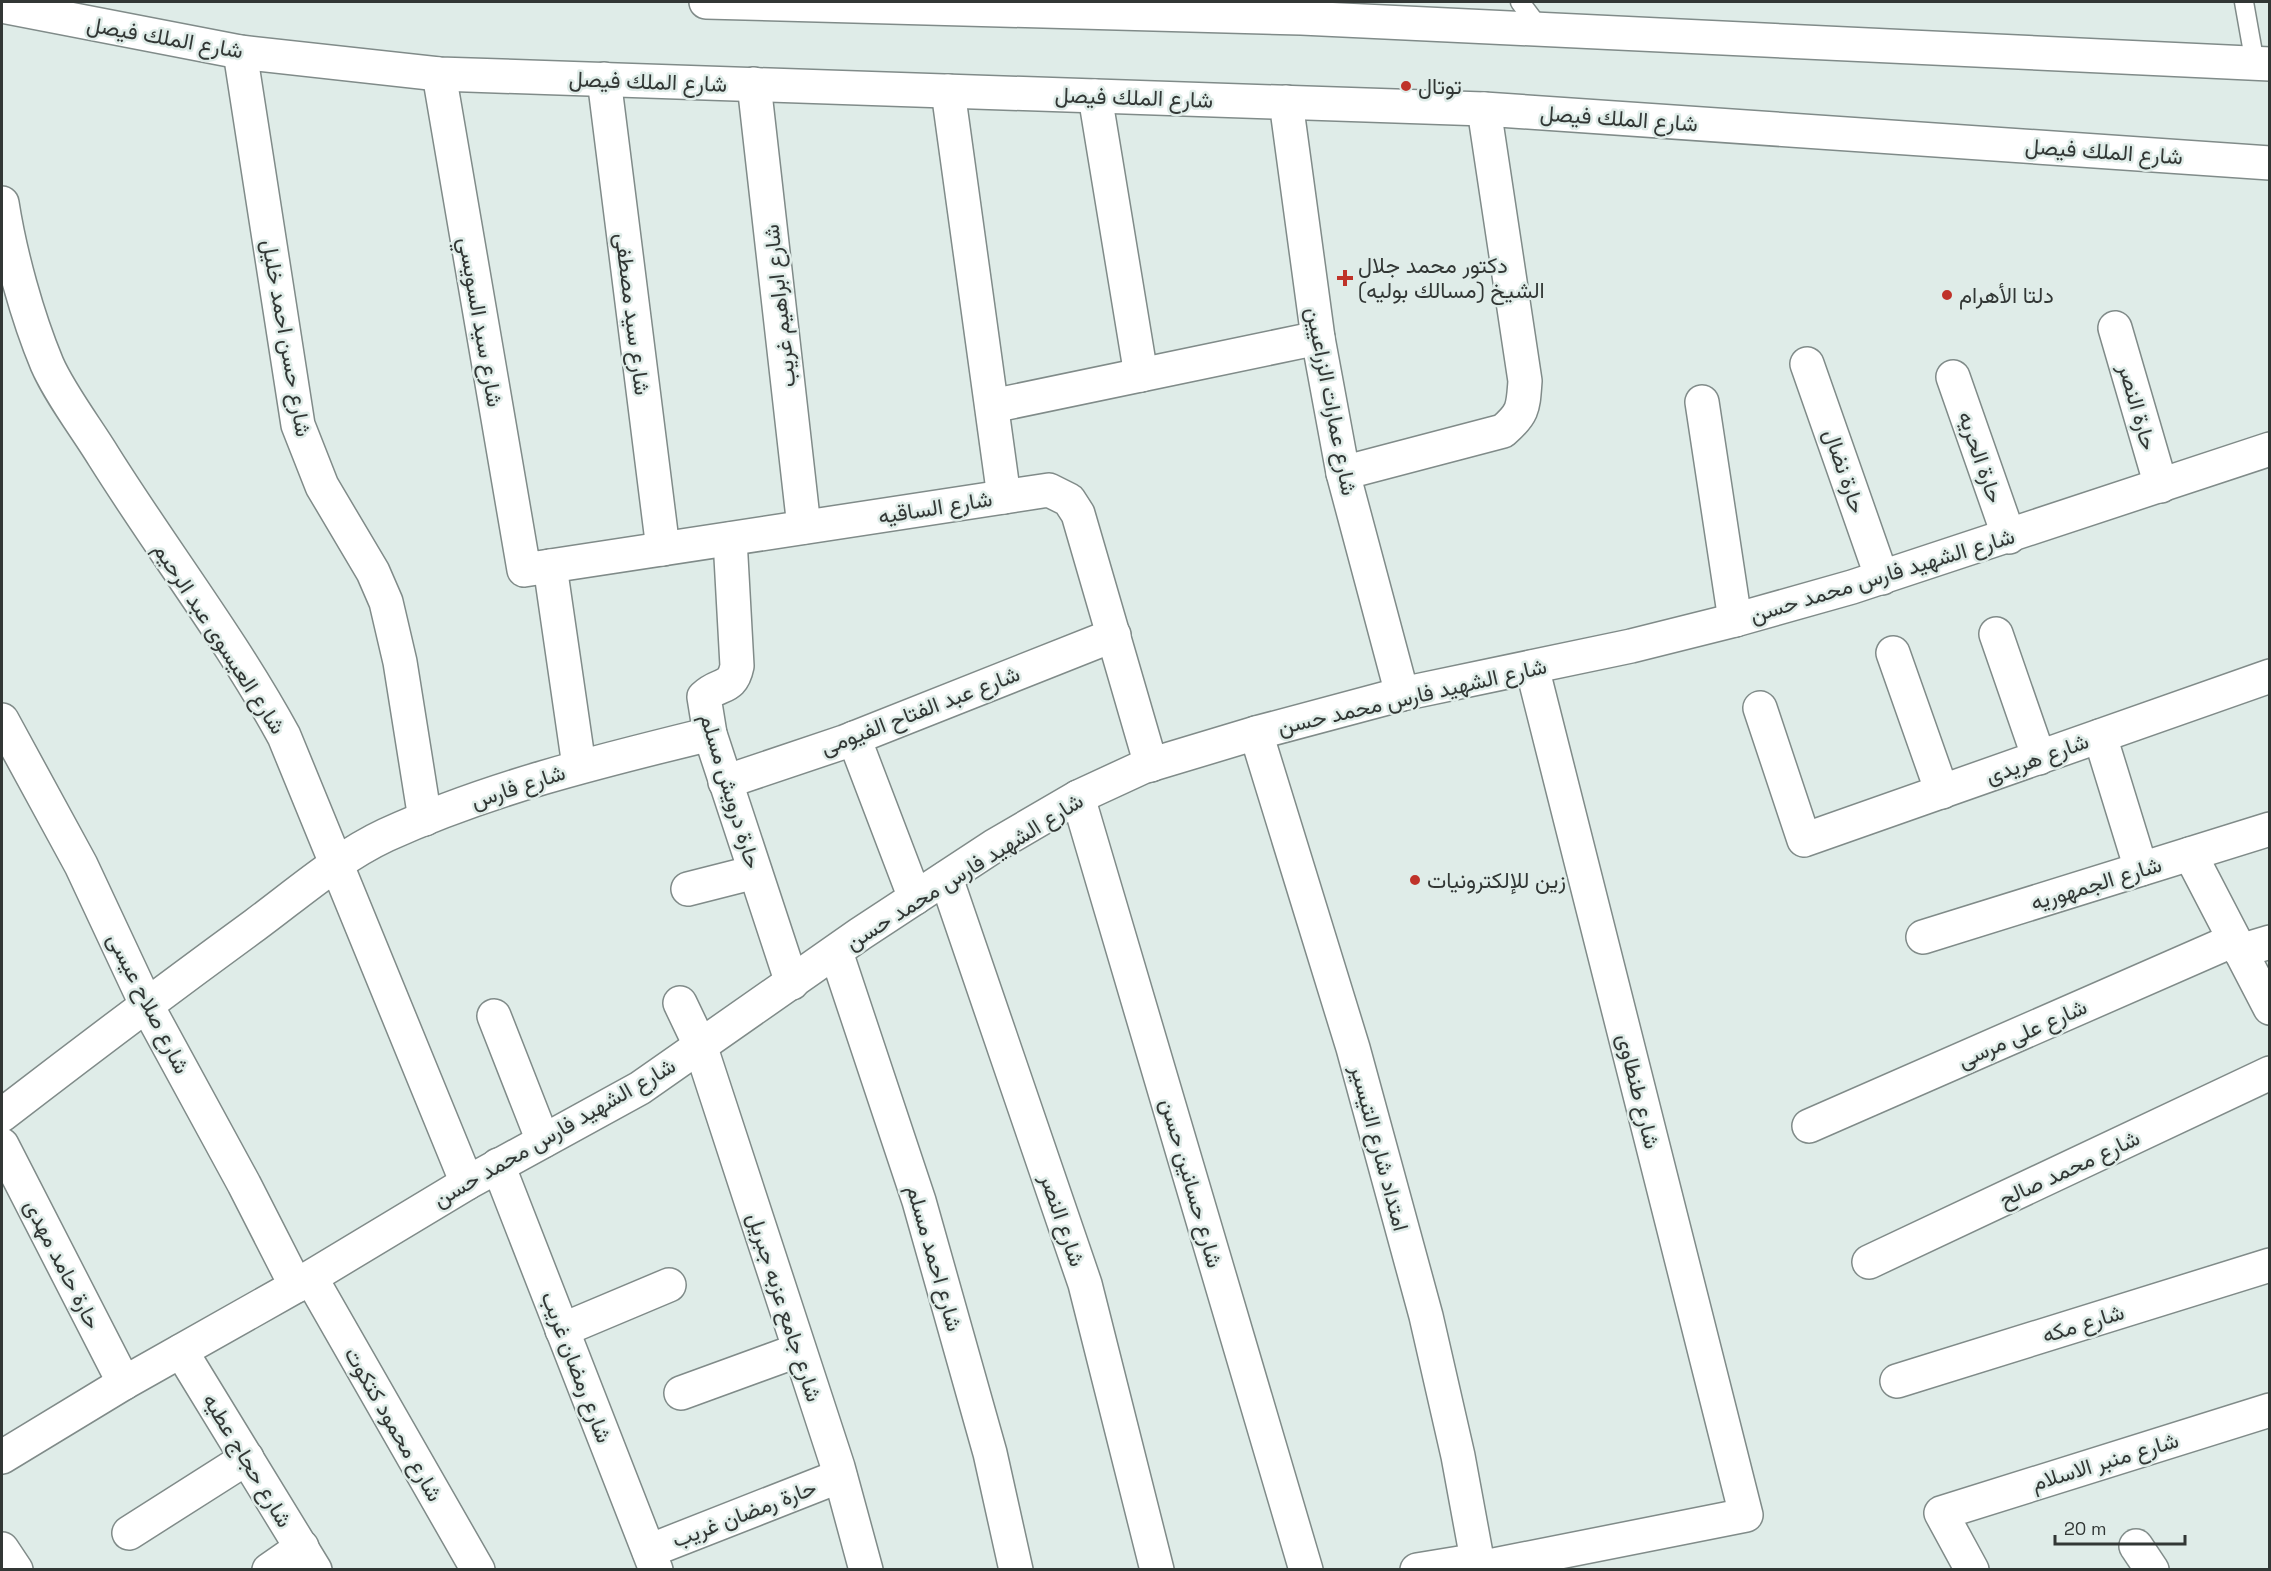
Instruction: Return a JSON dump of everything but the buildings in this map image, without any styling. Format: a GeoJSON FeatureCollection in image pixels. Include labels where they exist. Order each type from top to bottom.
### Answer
{"type":"FeatureCollection","features":[{"type":"Feature","properties":{"kind":"street"},"geometry":{"type":"LineString","coordinates":[[706,2],[1301,10],[1541,30],[2262,64]]}},
{"type":"Feature","properties":{"kind":"street","name":"شارع الملك فيصل"},"geometry":{"type":"LineString","coordinates":[[2,6],[240,52],[439,74],[1484,109],[2270,163]]}},
{"type":"Feature","properties":{"kind":"street","name":"شارع حسن احمد خليل"},"geometry":{"type":"LineString","coordinates":[[240,52],[298,425],[321,486],[373,572],[386,602],[400,662],[425,819]]}},
{"type":"Feature","properties":{"kind":"street","name":"شارع سيد السويسي"},"geometry":{"type":"LineString","coordinates":[[439,74],[537,568],[579,766]]}},
{"type":"Feature","properties":{"kind":"street","name":"شارع سيد مصطفى"},"geometry":{"type":"LineString","coordinates":[[604,79],[663,549]]}},
{"type":"Feature","properties":{"kind":"street","name":"شارع ابراهيم غريب"},"geometry":{"type":"LineString","coordinates":[[754,84],[804,527]]}},
{"type":"Feature","properties":{"kind":"street"},"geometry":{"type":"LineString","coordinates":[[948,91],[1004,497]]}},
{"type":"Feature","properties":{"kind":"street"},"geometry":{"type":"LineString","coordinates":[[1095,96],[1141,375]]}},
{"type":"Feature","properties":{"kind":"street","name":"شارع عمارات الزراعيين"},"geometry":{"type":"LineString","coordinates":[[1286,102],[1318,338],[1343,472],[1402,694]]}},
{"type":"Feature","properties":{"kind":"street"},"geometry":{"type":"LineString","coordinates":[[1343,472],[1503,431],[1515,421],[1523,408],[1525,381],[1484,109]]}},
{"type":"Feature","properties":{"kind":"street","name":"شارع العيسوى عبد الرحيم"},"geometry":{"type":"LineString","coordinates":[[2,202],[5,224],[31,321],[48,366],[123,487],[262,695],[284,736],[467,1183]]}},
{"type":"Feature","properties":{"kind":"street","name":"حارة النصر"},"geometry":{"type":"LineString","coordinates":[[2115,328],[2161,486]]}},
{"type":"Feature","properties":{"kind":"street"},"geometry":{"type":"LineString","coordinates":[[992,406],[1318,338]]}},
{"type":"Feature","properties":{"kind":"street","name":"حارة نضال"},"geometry":{"type":"LineString","coordinates":[[1807,364],[1882,578]]}},
{"type":"Feature","properties":{"kind":"street","name":"حارة الحريه"},"geometry":{"type":"LineString","coordinates":[[1953,377],[2008,537]]}},
{"type":"Feature","properties":{"kind":"street"},"geometry":{"type":"LineString","coordinates":[[1702,402],[1735,620]]}},
{"type":"Feature","properties":{"kind":"street","name":"شارع الشهيد فارس محمد حسن"},"geometry":{"type":"LineString","coordinates":[[2,1457],[124,1383],[303,1282],[498,1165],[640,1088],[915,898],[994,846],[1078,796],[1151,765],[1256,733],[1402,694],[1631,646],[1735,620],[1882,578],[2270,449]]}},
{"type":"Feature","properties":{"kind":"street","name":"شارع الساقيه"},"geometry":{"type":"LineString","coordinates":[[537,568],[1049,490],[1069,500],[1078,514],[1151,765]]}},
{"type":"Feature","properties":{"kind":"street","name":"حارة درويش مسلم"},"geometry":{"type":"LineString","coordinates":[[730,538],[737,666],[735,676],[729,684],[711,691],[705,697],[710,734],[792,983]]}},
{"type":"Feature","properties":{"kind":"street","name":"شارع عبد الفتاح الفيومى"},"geometry":{"type":"LineString","coordinates":[[725,782],[854,738],[1114,634]]}},
{"type":"Feature","properties":{"kind":"street"},"geometry":{"type":"LineString","coordinates":[[1996,634],[2039,758]]}},
{"type":"Feature","properties":{"kind":"street"},"geometry":{"type":"LineString","coordinates":[[1893,653],[1941,792]]}},
{"type":"Feature","properties":{"kind":"street","name":"شارع طنطاوى"},"geometry":{"type":"LineString","coordinates":[[1479,1566],[1746,1515],[1532,667]]}},
{"type":"Feature","properties":{"kind":"street","name":"شارع هريدى"},"geometry":{"type":"LineString","coordinates":[[1760,708],[1804,840],[2270,676]]}},
{"type":"Feature","properties":{"kind":"street","name":"شارع صلاح عيسى"},"geometry":{"type":"LineString","coordinates":[[2,720],[81,865],[146,1004],[244,1184],[303,1282]]}},
{"type":"Feature","properties":{"kind":"street","name":"امتداد شارع التيسير"},"geometry":{"type":"LineString","coordinates":[[1256,733],[1353,1048],[1417,1282],[1455,1444],[1479,1566]]}},
{"type":"Feature","properties":{"kind":"street","name":"شارع فارس"},"geometry":{"type":"LineString","coordinates":[[2,1115],[146,1004],[336,865],[384,836],[460,805],[579,766],[710,734]]}},
{"type":"Feature","properties":{"kind":"street"},"geometry":{"type":"LineString","coordinates":[[2100,736],[2141,869]]}},
{"type":"Feature","properties":{"kind":"street"},"geometry":{"type":"LineString","coordinates":[[854,738],[915,898]]}},
{"type":"Feature","properties":{"kind":"street","name":"شارع حسانين حسن"},"geometry":{"type":"LineString","coordinates":[[1078,796],[1306,1569]]}},
{"type":"Feature","properties":{"kind":"street","name":"شارع الجمهوريه"},"geometry":{"type":"LineString","coordinates":[[1923,937],[2270,829]]}},
{"type":"Feature","properties":{"kind":"street"},"geometry":{"type":"LineString","coordinates":[[2190,854],[2248,944],[2270,1008]]}},
{"type":"Feature","properties":{"kind":"street"},"geometry":{"type":"LineString","coordinates":[[688,890],[755,872]]}},
{"type":"Feature","properties":{"kind":"street","name":"شارع النصر"},"geometry":{"type":"LineString","coordinates":[[946,878],[1085,1284],[1157,1569]]}},
{"type":"Feature","properties":{"kind":"street","name":"شارع على مرسى"},"geometry":{"type":"LineString","coordinates":[[1809,1126],[2248,944]]}},
{"type":"Feature","properties":{"kind":"street","name":"شارع احمد مسلم"},"geometry":{"type":"LineString","coordinates":[[836,952],[919,1201],[990,1453],[1016,1569]]}},
{"type":"Feature","properties":{"kind":"street","name":"شارع جامع عزبه جبريل"},"geometry":{"type":"LineString","coordinates":[[680,1003],[700,1045],[840,1476],[866,1569]]}},
{"type":"Feature","properties":{"kind":"street"},"geometry":{"type":"LineString","coordinates":[[494,1016],[543,1141]]}},
{"type":"Feature","properties":{"kind":"street","name":"شارع محمد صالح"},"geometry":{"type":"LineString","coordinates":[[1869,1262],[2270,1073]]}},
{"type":"Feature","properties":{"kind":"street","name":"حارة حامد مهدى"},"geometry":{"type":"LineString","coordinates":[[2,1145],[124,1383]]}},
{"type":"Feature","properties":{"kind":"street","name":"شارع رمضان غريب"},"geometry":{"type":"LineString","coordinates":[[498,1165],[652,1560]]}},
{"type":"Feature","properties":{"kind":"street","name":"شارع مكه"},"geometry":{"type":"LineString","coordinates":[[1898,1381],[2270,1265]]}},
{"type":"Feature","properties":{"kind":"street","name":"شارع محمود كتكوت"},"geometry":{"type":"LineString","coordinates":[[303,1282],[478,1569]]}},
{"type":"Feature","properties":{"kind":"street"},"geometry":{"type":"LineString","coordinates":[[562,1330],[669,1285]]}},
{"type":"Feature","properties":{"kind":"street"},"geometry":{"type":"LineString","coordinates":[[681,1393],[799,1350]]}},
{"type":"Feature","properties":{"kind":"street","name":"شارع حجاج عطيه"},"geometry":{"type":"LineString","coordinates":[[181,1351],[308,1558]]}},
{"type":"Feature","properties":{"kind":"street","name":"شارع منبر الاسلام"},"geometry":{"type":"LineString","coordinates":[[1972,1569],[1941,1513],[2270,1410]]}},
{"type":"Feature","properties":{"kind":"street"},"geometry":{"type":"LineString","coordinates":[[129,1533],[247,1458]]}},
{"type":"Feature","properties":{"kind":"street","name":"حارة رمضان غريب"},"geometry":{"type":"LineString","coordinates":[[652,1560],[840,1476]]}},
{"type":"Feature","properties":{"kind":"street"},"geometry":{"type":"LineString","coordinates":[[2,1548],[16,1569]]}},
{"type":"Feature","properties":{"kind":"street"},"geometry":{"type":"LineString","coordinates":[[269,1569],[308,1558]]}},
{"type":"Feature","properties":{"kind":"street"},"geometry":{"type":"LineString","coordinates":[[1417,1569],[1479,1566]]}},
{"type":"Feature","properties":{"kind":"lane"},"geometry":{"type":"LineString","coordinates":[[1520,2],[1541,30]]}},
{"type":"Feature","properties":{"kind":"lane"},"geometry":{"type":"LineString","coordinates":[[2244,2],[2262,64]]}},
{"type":"Feature","properties":{"kind":"place","name":"توتال"},"geometry":{"type":"Point","coordinates":[1406,86]}},
{"type":"Feature","properties":{"kind":"place","name":"دكتور محمد جلال الشيخ (مسالك بوليه)"},"geometry":{"type":"Point","coordinates":[1345,278]}},
{"type":"Feature","properties":{"kind":"place","name":"دلتا الأهرام"},"geometry":{"type":"Point","coordinates":[1947,295]}},
{"type":"Feature","properties":{"kind":"place","name":"زين للإلكترونيات"},"geometry":{"type":"Point","coordinates":[1415,880]}}]}
